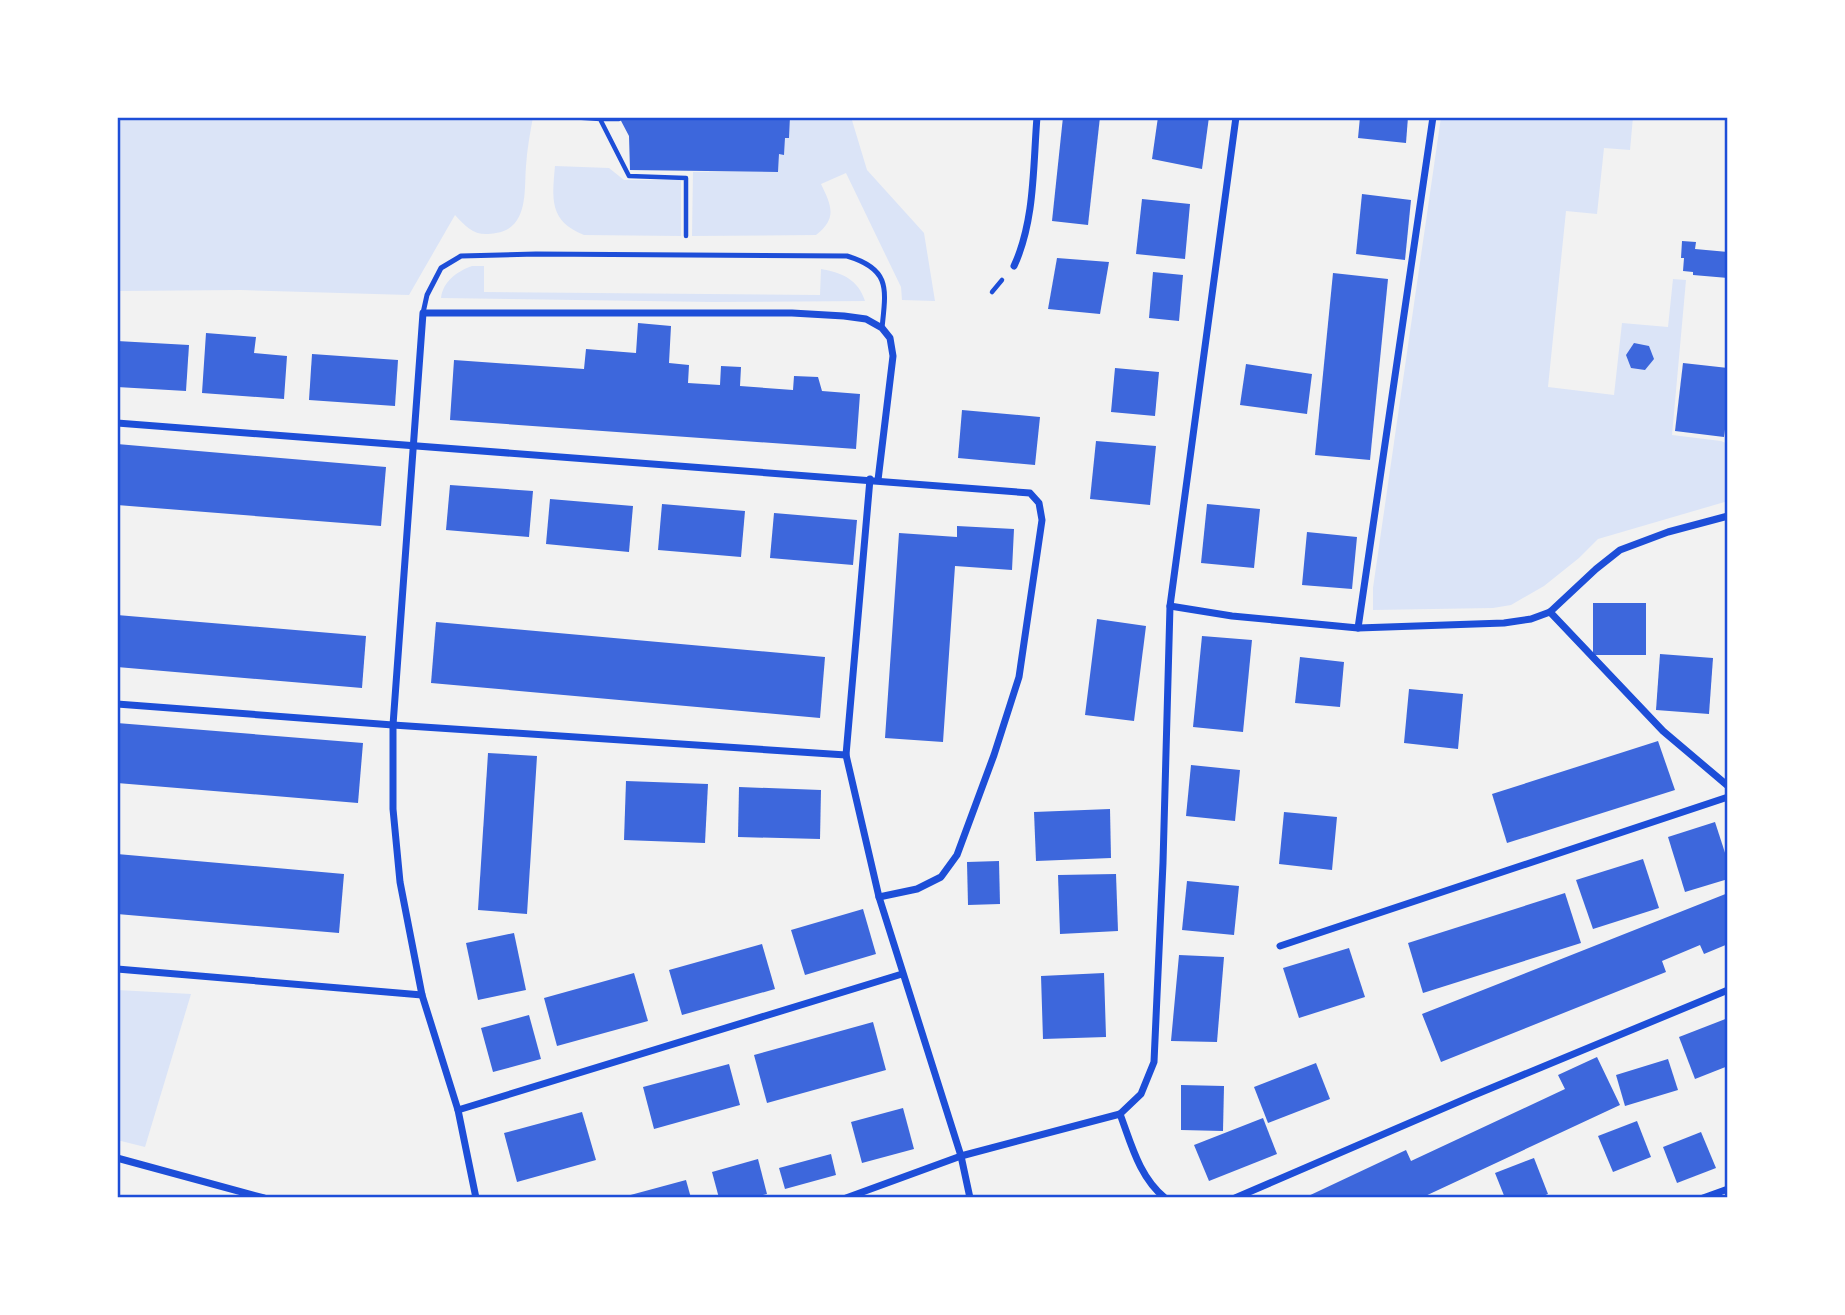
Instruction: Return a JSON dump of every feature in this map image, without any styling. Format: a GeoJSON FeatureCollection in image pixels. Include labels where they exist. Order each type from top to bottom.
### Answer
{"type":"FeatureCollection","features":[{"type":"Feature","properties":{"kind":"street"},"geometry":{"type":"LineString","coordinates":[[1014,267],[1023,248],[1028,221],[1037,117]]}},
{"type":"Feature","properties":{"kind":"street"},"geometry":{"type":"LineString","coordinates":[[846,1198],[961,1156],[1120,1114],[1142,1094],[1154,1062],[1170,606],[1236,117]]}},
{"type":"Feature","properties":{"kind":"street"},"geometry":{"type":"LineString","coordinates":[[1358,628],[1433,117]]}},
{"type":"Feature","properties":{"kind":"street"},"geometry":{"type":"LineString","coordinates":[[475,1198],[458,1110],[422,995],[400,882],[393,808],[393,725],[423,313],[792,313],[866,319],[882,328],[890,338],[892,356],[874,479],[846,755],[880,897],[961,1156],[970,1198]]}},
{"type":"Feature","properties":{"kind":"street"},"geometry":{"type":"LineString","coordinates":[[117,424],[874,479],[1030,493],[1039,503],[1042,520],[1019,677],[957,855],[941,877],[917,889],[880,897]]}},
{"type":"Feature","properties":{"kind":"street"},"geometry":{"type":"LineString","coordinates":[[1170,606],[1232,616],[1358,628],[1504,623],[1531,619],[1550,612],[1620,550],[1668,532],[1728,516]]}},
{"type":"Feature","properties":{"kind":"street"},"geometry":{"type":"LineString","coordinates":[[1550,612],[1663,731],[1728,786]]}},
{"type":"Feature","properties":{"kind":"street"},"geometry":{"type":"LineString","coordinates":[[117,704],[846,755]]}},
{"type":"Feature","properties":{"kind":"street"},"geometry":{"type":"LineString","coordinates":[[1280,946],[1728,797]]}},
{"type":"Feature","properties":{"kind":"street"},"geometry":{"type":"LineString","coordinates":[[117,969],[422,995]]}},
{"type":"Feature","properties":{"kind":"street"},"geometry":{"type":"LineString","coordinates":[[458,1110],[902,974]]}},
{"type":"Feature","properties":{"kind":"street"},"geometry":{"type":"LineString","coordinates":[[1235,1198],[1728,990]]}},
{"type":"Feature","properties":{"kind":"street"},"geometry":{"type":"LineString","coordinates":[[1120,1114],[1138,1163],[1158,1193],[1165,1198]]}},
{"type":"Feature","properties":{"kind":"street"},"geometry":{"type":"LineString","coordinates":[[117,1158],[264,1198]]}},
{"type":"Feature","properties":{"kind":"street"},"geometry":{"type":"LineString","coordinates":[[1703,1198],[1728,1189]]}},
{"type":"Feature","properties":{"kind":"lane"},"geometry":{"type":"LineString","coordinates":[[423,313],[427,295],[441,268],[461,256],[847,256],[862,260],[877,270],[884,283],[882,328]]}},
{"type":"Feature","properties":{"kind":"path"},"geometry":{"type":"LineString","coordinates":[[570,117],[619,119]]}},
{"type":"Feature","properties":{"kind":"path"},"geometry":{"type":"LineString","coordinates":[[600,119],[629,176],[686,178],[686,255]]}},
{"type":"Feature","properties":{"kind":"shaded area"},"geometry":{"type":"Polygon","coordinates":[[[117,117],[533,117],[523,207],[514,224],[507,230],[483,234],[468,228],[455,215],[409,295],[241,290],[117,291],[117,117]]]}},
{"type":"Feature","properties":{"kind":"shaded area"},"geometry":{"type":"Polygon","coordinates":[[[790,117],[851,117],[867,170],[924,233],[935,301],[902,300],[901,287],[846,173],[821,184],[830,205],[830,217],[816,235],[692,236],[693,172],[778,171],[779,154],[784,154],[785,138],[789,138],[790,117]]]}},
{"type":"Feature","properties":{"kind":"shaded area"},"geometry":{"type":"Polygon","coordinates":[[[1441,117],[1633,117],[1630,150],[1604,148],[1597,214],[1566,211],[1548,387],[1614,395],[1622,323],[1668,327],[1673,279],[1686,280],[1672,435],[1728,444],[1728,501],[1598,539],[1544,586],[1511,605],[1493,608],[1373,610],[1373,588],[1441,117]]]}},
{"type":"Feature","properties":{"kind":"shaded area"},"geometry":{"type":"Polygon","coordinates":[[[555,166],[609,168],[624,180],[681,180],[681,236],[584,235],[573,229],[564,223],[555,208],[555,166]]]}},
{"type":"Feature","properties":{"kind":"shaded area"},"geometry":{"type":"Polygon","coordinates":[[[472,266],[484,266],[484,292],[820,295],[821,269],[854,282],[865,301],[441,298],[452,278],[472,266]]]}},
{"type":"Feature","properties":{"kind":"shaded area"},"geometry":{"type":"Polygon","coordinates":[[[117,990],[191,994],[145,1147],[117,1140],[117,990]]]}},
{"type":"Feature","properties":{"kind":"building"},"geometry":{"type":"Polygon","coordinates":[[[619,117],[790,117],[789,138],[785,138],[784,155],[779,154],[778,172],[630,170],[629,136],[619,117]]]}},
{"type":"Feature","properties":{"kind":"building"},"geometry":{"type":"Polygon","coordinates":[[[1063,117],[1100,117],[1088,225],[1052,221],[1063,117]]]}},
{"type":"Feature","properties":{"kind":"building"},"geometry":{"type":"Polygon","coordinates":[[[1158,117],[1209,117],[1202,169],[1152,159],[1158,117]]]}},
{"type":"Feature","properties":{"kind":"building"},"geometry":{"type":"Polygon","coordinates":[[[1360,117],[1408,117],[1406,143],[1358,138],[1360,117]]]}},
{"type":"Feature","properties":{"kind":"building"},"geometry":{"type":"Polygon","coordinates":[[[1362,194],[1411,200],[1405,260],[1356,254],[1362,194]]]}},
{"type":"Feature","properties":{"kind":"building"},"geometry":{"type":"Polygon","coordinates":[[[1142,199],[1190,204],[1185,259],[1136,254],[1142,199]]]}},
{"type":"Feature","properties":{"kind":"building"},"geometry":{"type":"Polygon","coordinates":[[[1682,241],[1696,242],[1695,249],[1728,252],[1728,278],[1693,275],[1693,272],[1683,271],[1682,241]]]}},
{"type":"Feature","properties":{"kind":"building"},"geometry":{"type":"Polygon","coordinates":[[[1057,258],[1109,262],[1100,314],[1048,309],[1057,258]]]}},
{"type":"Feature","properties":{"kind":"building"},"geometry":{"type":"Polygon","coordinates":[[[1153,272],[1183,275],[1179,321],[1149,318],[1153,272]]]}},
{"type":"Feature","properties":{"kind":"building"},"geometry":{"type":"Polygon","coordinates":[[[1333,273],[1388,279],[1370,460],[1315,455],[1333,273]]]}},
{"type":"Feature","properties":{"kind":"building"},"geometry":{"type":"Polygon","coordinates":[[[638,323],[671,326],[669,363],[689,365],[688,383],[720,385],[721,366],[741,367],[740,386],[793,390],[794,376],[818,377],[822,391],[860,394],[856,449],[450,420],[454,360],[584,369],[586,349],[636,353],[638,323]]]}},
{"type":"Feature","properties":{"kind":"building"},"geometry":{"type":"Polygon","coordinates":[[[206,333],[256,337],[254,353],[287,356],[284,399],[202,393],[206,333]]]}},
{"type":"Feature","properties":{"kind":"building"},"geometry":{"type":"Polygon","coordinates":[[[117,341],[189,345],[186,391],[117,387],[117,341]]]}},
{"type":"Feature","properties":{"kind":"building"},"geometry":{"type":"Polygon","coordinates":[[[1634,343],[1649,346],[1654,359],[1645,370],[1631,368],[1626,355],[1634,343]]]}},
{"type":"Feature","properties":{"kind":"building"},"geometry":{"type":"Polygon","coordinates":[[[312,354],[398,360],[395,406],[309,400],[312,354]]]}},
{"type":"Feature","properties":{"kind":"building"},"geometry":{"type":"Polygon","coordinates":[[[1683,363],[1728,368],[1728,408],[1724,437],[1675,431],[1683,363]]]}},
{"type":"Feature","properties":{"kind":"building"},"geometry":{"type":"Polygon","coordinates":[[[1246,364],[1312,374],[1307,414],[1240,405],[1246,364]]]}},
{"type":"Feature","properties":{"kind":"building"},"geometry":{"type":"Polygon","coordinates":[[[1115,368],[1159,372],[1155,416],[1111,412],[1115,368]]]}},
{"type":"Feature","properties":{"kind":"building"},"geometry":{"type":"Polygon","coordinates":[[[962,410],[1040,417],[1035,465],[958,458],[962,410]]]}},
{"type":"Feature","properties":{"kind":"building"},"geometry":{"type":"Polygon","coordinates":[[[1096,441],[1156,446],[1150,505],[1090,499],[1096,441]]]}},
{"type":"Feature","properties":{"kind":"building"},"geometry":{"type":"Polygon","coordinates":[[[117,444],[386,467],[381,526],[117,505],[117,444]]]}},
{"type":"Feature","properties":{"kind":"building"},"geometry":{"type":"Polygon","coordinates":[[[450,485],[533,491],[529,537],[446,530],[450,485]]]}},
{"type":"Feature","properties":{"kind":"building"},"geometry":{"type":"Polygon","coordinates":[[[550,499],[633,506],[629,552],[546,544],[550,499]]]}},
{"type":"Feature","properties":{"kind":"building"},"geometry":{"type":"Polygon","coordinates":[[[662,504],[745,511],[741,557],[658,550],[662,504]]]}},
{"type":"Feature","properties":{"kind":"building"},"geometry":{"type":"Polygon","coordinates":[[[1207,504],[1260,509],[1254,568],[1201,563],[1207,504]]]}},
{"type":"Feature","properties":{"kind":"building"},"geometry":{"type":"Polygon","coordinates":[[[774,513],[857,520],[853,565],[770,558],[774,513]]]}},
{"type":"Feature","properties":{"kind":"building"},"geometry":{"type":"Polygon","coordinates":[[[957,526],[1014,529],[1012,570],[955,566],[943,742],[885,738],[899,533],[957,537],[957,526]]]}},
{"type":"Feature","properties":{"kind":"building"},"geometry":{"type":"Polygon","coordinates":[[[1307,532],[1357,537],[1352,589],[1302,585],[1307,532]]]}},
{"type":"Feature","properties":{"kind":"building"},"geometry":{"type":"Polygon","coordinates":[[[1593,603],[1646,603],[1646,655],[1593,655],[1593,603]]]}},
{"type":"Feature","properties":{"kind":"building"},"geometry":{"type":"Polygon","coordinates":[[[117,615],[366,636],[362,688],[117,667],[117,615]]]}},
{"type":"Feature","properties":{"kind":"building"},"geometry":{"type":"Polygon","coordinates":[[[1097,619],[1146,626],[1134,721],[1085,715],[1097,619]]]}},
{"type":"Feature","properties":{"kind":"building"},"geometry":{"type":"Polygon","coordinates":[[[436,622],[825,657],[820,718],[431,683],[436,622]]]}},
{"type":"Feature","properties":{"kind":"building"},"geometry":{"type":"Polygon","coordinates":[[[1202,636],[1252,640],[1243,732],[1193,727],[1202,636]]]}},
{"type":"Feature","properties":{"kind":"building"},"geometry":{"type":"Polygon","coordinates":[[[1660,654],[1713,658],[1709,714],[1656,710],[1660,654]]]}},
{"type":"Feature","properties":{"kind":"building"},"geometry":{"type":"Polygon","coordinates":[[[1300,657],[1344,662],[1340,707],[1295,703],[1300,657]]]}},
{"type":"Feature","properties":{"kind":"building"},"geometry":{"type":"Polygon","coordinates":[[[1409,689],[1463,694],[1458,749],[1404,743],[1409,689]]]}},
{"type":"Feature","properties":{"kind":"building"},"geometry":{"type":"Polygon","coordinates":[[[117,723],[363,743],[358,803],[117,783],[117,723]]]}},
{"type":"Feature","properties":{"kind":"building"},"geometry":{"type":"Polygon","coordinates":[[[1658,741],[1675,790],[1507,843],[1492,794],[1658,741]]]}},
{"type":"Feature","properties":{"kind":"building"},"geometry":{"type":"Polygon","coordinates":[[[488,753],[537,756],[527,914],[478,910],[488,753]]]}},
{"type":"Feature","properties":{"kind":"building"},"geometry":{"type":"Polygon","coordinates":[[[1191,765],[1240,770],[1235,821],[1186,816],[1191,765]]]}},
{"type":"Feature","properties":{"kind":"building"},"geometry":{"type":"Polygon","coordinates":[[[626,781],[708,784],[705,843],[624,840],[626,781]]]}},
{"type":"Feature","properties":{"kind":"building"},"geometry":{"type":"Polygon","coordinates":[[[739,787],[821,790],[820,839],[738,837],[739,787]]]}},
{"type":"Feature","properties":{"kind":"building"},"geometry":{"type":"Polygon","coordinates":[[[1110,809],[1111,858],[1036,861],[1034,812],[1110,809]]]}},
{"type":"Feature","properties":{"kind":"building"},"geometry":{"type":"Polygon","coordinates":[[[1284,812],[1337,817],[1332,870],[1279,864],[1284,812]]]}},
{"type":"Feature","properties":{"kind":"building"},"geometry":{"type":"Polygon","coordinates":[[[1715,822],[1728,862],[1728,879],[1685,892],[1668,837],[1715,822]]]}},
{"type":"Feature","properties":{"kind":"building"},"geometry":{"type":"Polygon","coordinates":[[[117,854],[344,874],[339,933],[117,914],[117,854]]]}},
{"type":"Feature","properties":{"kind":"building"},"geometry":{"type":"Polygon","coordinates":[[[1643,859],[1659,908],[1593,929],[1576,880],[1643,859]]]}},
{"type":"Feature","properties":{"kind":"building"},"geometry":{"type":"Polygon","coordinates":[[[999,861],[1000,904],[968,905],[967,862],[999,861]]]}},
{"type":"Feature","properties":{"kind":"building"},"geometry":{"type":"Polygon","coordinates":[[[1116,874],[1118,931],[1060,934],[1058,875],[1116,874]]]}},
{"type":"Feature","properties":{"kind":"building"},"geometry":{"type":"Polygon","coordinates":[[[1187,881],[1239,886],[1234,935],[1182,930],[1187,881]]]}},
{"type":"Feature","properties":{"kind":"building"},"geometry":{"type":"Polygon","coordinates":[[[1565,893],[1581,943],[1423,993],[1408,943],[1565,893]]]}},
{"type":"Feature","properties":{"kind":"building"},"geometry":{"type":"Polygon","coordinates":[[[1728,893],[1728,944],[1704,954],[1700,945],[1662,961],[1666,972],[1441,1062],[1422,1014],[1728,893]]]}},
{"type":"Feature","properties":{"kind":"building"},"geometry":{"type":"Polygon","coordinates":[[[863,909],[876,954],[805,975],[791,930],[863,909]]]}},
{"type":"Feature","properties":{"kind":"building"},"geometry":{"type":"Polygon","coordinates":[[[514,933],[526,990],[478,1000],[466,943],[514,933]]]}},
{"type":"Feature","properties":{"kind":"building"},"geometry":{"type":"Polygon","coordinates":[[[762,944],[775,989],[682,1015],[669,970],[762,944]]]}},
{"type":"Feature","properties":{"kind":"building"},"geometry":{"type":"Polygon","coordinates":[[[1349,948],[1365,997],[1299,1018],[1283,968],[1349,948]]]}},
{"type":"Feature","properties":{"kind":"building"},"geometry":{"type":"Polygon","coordinates":[[[1179,955],[1224,957],[1217,1042],[1171,1041],[1179,955]]]}},
{"type":"Feature","properties":{"kind":"building"},"geometry":{"type":"Polygon","coordinates":[[[634,973],[648,1021],[557,1046],[544,998],[634,973]]]}},
{"type":"Feature","properties":{"kind":"building"},"geometry":{"type":"Polygon","coordinates":[[[1104,973],[1106,1037],[1043,1039],[1041,976],[1104,973]]]}},
{"type":"Feature","properties":{"kind":"building"},"geometry":{"type":"Polygon","coordinates":[[[529,1015],[541,1059],[493,1072],[481,1028],[529,1015]]]}},
{"type":"Feature","properties":{"kind":"building"},"geometry":{"type":"Polygon","coordinates":[[[1728,1018],[1728,1066],[1695,1079],[1679,1037],[1728,1018]]]}},
{"type":"Feature","properties":{"kind":"building"},"geometry":{"type":"Polygon","coordinates":[[[873,1022],[886,1070],[767,1103],[754,1055],[873,1022]]]}},
{"type":"Feature","properties":{"kind":"building"},"geometry":{"type":"Polygon","coordinates":[[[1597,1057],[1620,1105],[1421,1198],[1304,1198],[1406,1150],[1411,1161],[1565,1089],[1558,1075],[1597,1057]]]}},
{"type":"Feature","properties":{"kind":"building"},"geometry":{"type":"Polygon","coordinates":[[[1668,1059],[1678,1090],[1625,1106],[1616,1075],[1668,1059]]]}},
{"type":"Feature","properties":{"kind":"building"},"geometry":{"type":"Polygon","coordinates":[[[1316,1063],[1330,1099],[1268,1123],[1254,1087],[1316,1063]]]}},
{"type":"Feature","properties":{"kind":"building"},"geometry":{"type":"Polygon","coordinates":[[[729,1064],[740,1105],[654,1129],[643,1087],[729,1064]]]}},
{"type":"Feature","properties":{"kind":"building"},"geometry":{"type":"Polygon","coordinates":[[[1181,1085],[1224,1086],[1223,1131],[1181,1130],[1181,1085]]]}},
{"type":"Feature","properties":{"kind":"building"},"geometry":{"type":"Polygon","coordinates":[[[903,1108],[914,1149],[862,1163],[851,1122],[903,1108]]]}},
{"type":"Feature","properties":{"kind":"building"},"geometry":{"type":"Polygon","coordinates":[[[582,1112],[596,1160],[517,1182],[504,1133],[582,1112]]]}},
{"type":"Feature","properties":{"kind":"building"},"geometry":{"type":"Polygon","coordinates":[[[1263,1118],[1277,1154],[1209,1181],[1194,1145],[1263,1118]]]}},
{"type":"Feature","properties":{"kind":"building"},"geometry":{"type":"Polygon","coordinates":[[[1637,1121],[1651,1157],[1613,1172],[1598,1136],[1637,1121]]]}},
{"type":"Feature","properties":{"kind":"building"},"geometry":{"type":"Polygon","coordinates":[[[1701,1132],[1716,1168],[1677,1183],[1663,1147],[1701,1132]]]}},
{"type":"Feature","properties":{"kind":"building"},"geometry":{"type":"Polygon","coordinates":[[[831,1154],[836,1175],[785,1189],[779,1168],[831,1154]]]}},
{"type":"Feature","properties":{"kind":"building"},"geometry":{"type":"Polygon","coordinates":[[[1534,1158],[1548,1194],[1538,1198],[1505,1198],[1495,1173],[1534,1158]]]}},
{"type":"Feature","properties":{"kind":"building"},"geometry":{"type":"Polygon","coordinates":[[[758,1159],[767,1194],[751,1198],[719,1198],[712,1172],[758,1159]]]}},
{"type":"Feature","properties":{"kind":"building"},"geometry":{"type":"Polygon","coordinates":[[[686,1180],[691,1198],[623,1198],[623,1197],[686,1180]]]}}]}
